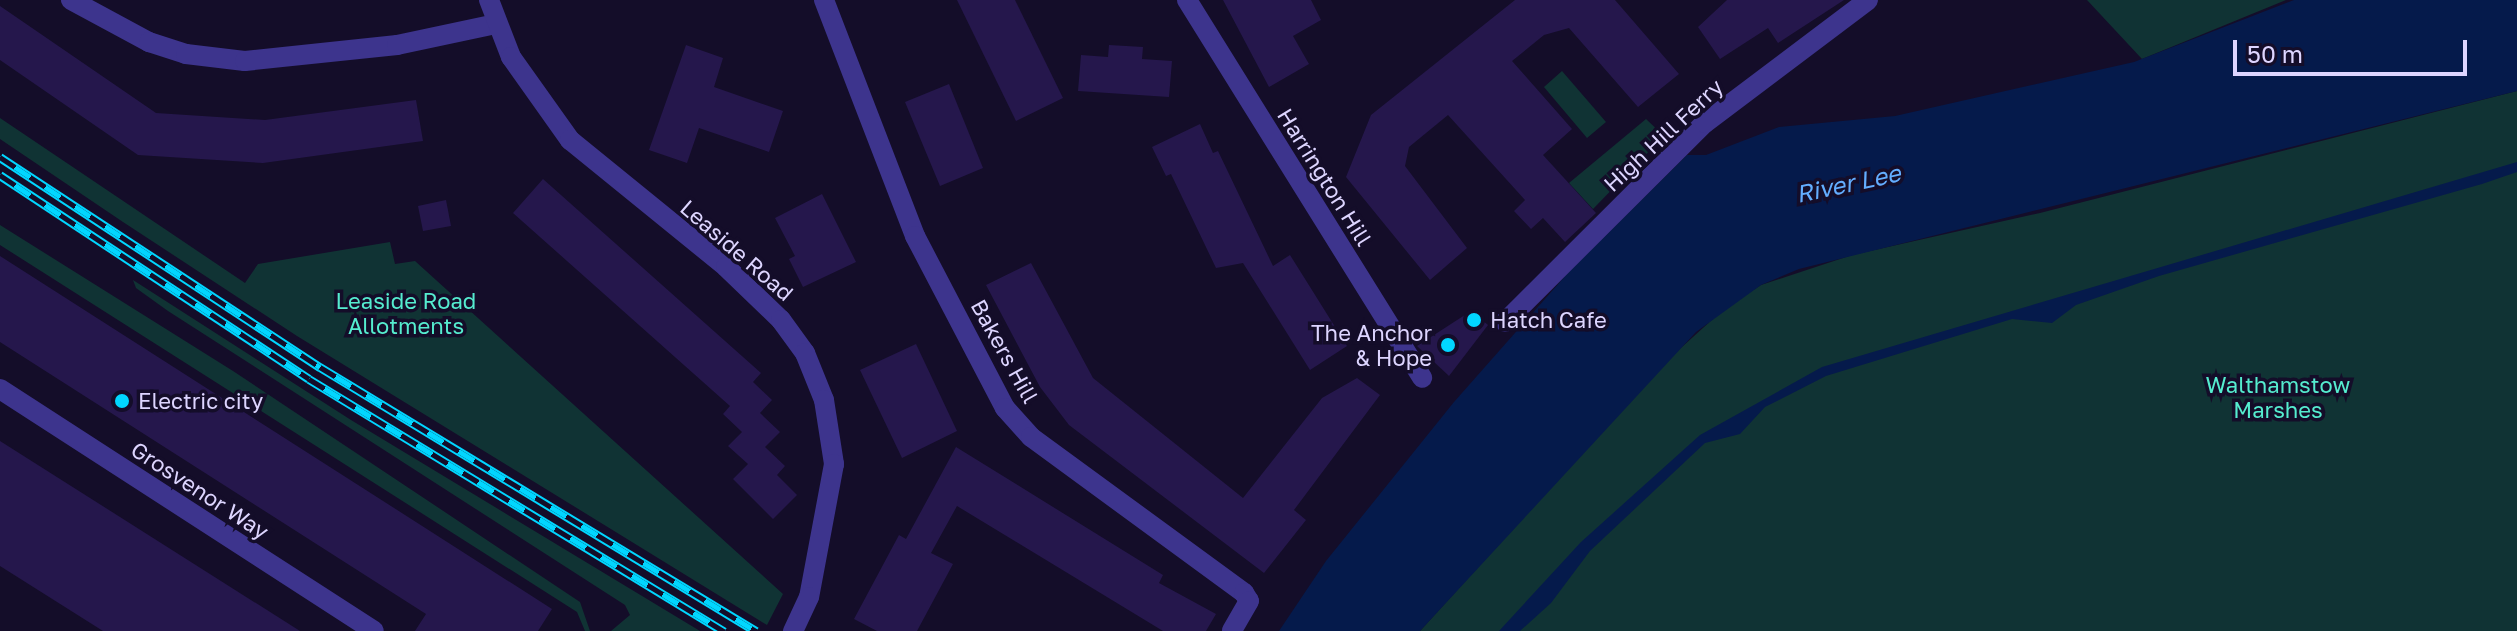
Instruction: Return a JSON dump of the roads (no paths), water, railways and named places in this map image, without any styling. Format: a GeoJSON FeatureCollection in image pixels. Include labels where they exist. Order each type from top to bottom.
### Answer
{"type":"FeatureCollection","features":[{"type":"Feature","properties":{"kind":"street"},"geometry":{"type":"LineString","coordinates":[[71,0],[149,42],[186,54],[245,61],[382,47],[496,24]]}},
{"type":"Feature","properties":{"kind":"street","name":"Leaside Road"},"geometry":{"type":"LineString","coordinates":[[489,0],[511,57],[570,140],[726,267],[781,320],[805,353],[824,400],[834,464],[809,597],[793,631]]}},
{"type":"Feature","properties":{"kind":"street","name":"Bakers Hill"},"geometry":{"type":"LineString","coordinates":[[824,0],[915,236],[1005,408],[1031,437],[1244,593],[1249,601],[1232,631]]}},
{"type":"Feature","properties":{"kind":"street","name":"Harrington Hill"},"geometry":{"type":"LineString","coordinates":[[1187,0],[1422,378]]}},
{"type":"Feature","properties":{"kind":"street","name":"High Hill Ferry"},"geometry":{"type":"LineString","coordinates":[[1505,322],[1705,123],[1868,0]]}},
{"type":"Feature","properties":{"kind":"street","name":"Grosvenor Way"},"geometry":{"type":"LineString","coordinates":[[0,389],[374,631]]}},
{"type":"Feature","properties":{"kind":"water","name":"River Lee"},"geometry":{"type":"Polygon","coordinates":[[[2294,0],[2517,0],[2517,91],[1799,269],[1761,285],[1696,332],[1420,631],[1279,631],[1326,561],[1454,402],[1567,274],[1687,155],[1706,155],[1779,127],[1895,116],[2134,62],[2294,0]]]}},
{"type":"Feature","properties":{"kind":"water"},"geometry":{"type":"Polygon","coordinates":[[[2517,162],[2517,172],[2159,276],[2076,305],[2052,323],[2012,319],[1826,376],[1765,407],[1740,434],[1705,443],[1590,551],[1551,603],[1520,631],[1499,631],[1581,542],[1700,435],[1822,367],[2517,162]]]}},
{"type":"Feature","properties":{"kind":"railway"},"geometry":{"type":"LineString","coordinates":[[0,157],[320,367],[756,631]]}},
{"type":"Feature","properties":{"kind":"railway"},"geometry":{"type":"LineString","coordinates":[[0,175],[309,379],[724,631]]}},
{"type":"Feature","properties":{"kind":"place","name":"Hatch Cafe"},"geometry":{"type":"Point","coordinates":[1474,320]}},
{"type":"Feature","properties":{"kind":"place","name":"The Anchor & Hope"},"geometry":{"type":"Point","coordinates":[1448,345]}},
{"type":"Feature","properties":{"kind":"place","name":"Electric city"},"geometry":{"type":"Point","coordinates":[122,401]}},
{"type":"Feature","properties":{"kind":"park label","name":"Leaside Road Allotments"},"geometry":{"type":"Point","coordinates":[406,312]}},
{"type":"Feature","properties":{"kind":"park label","name":"Walthamstow Marshes"},"geometry":{"type":"Point","coordinates":[2278,396]}}]}
